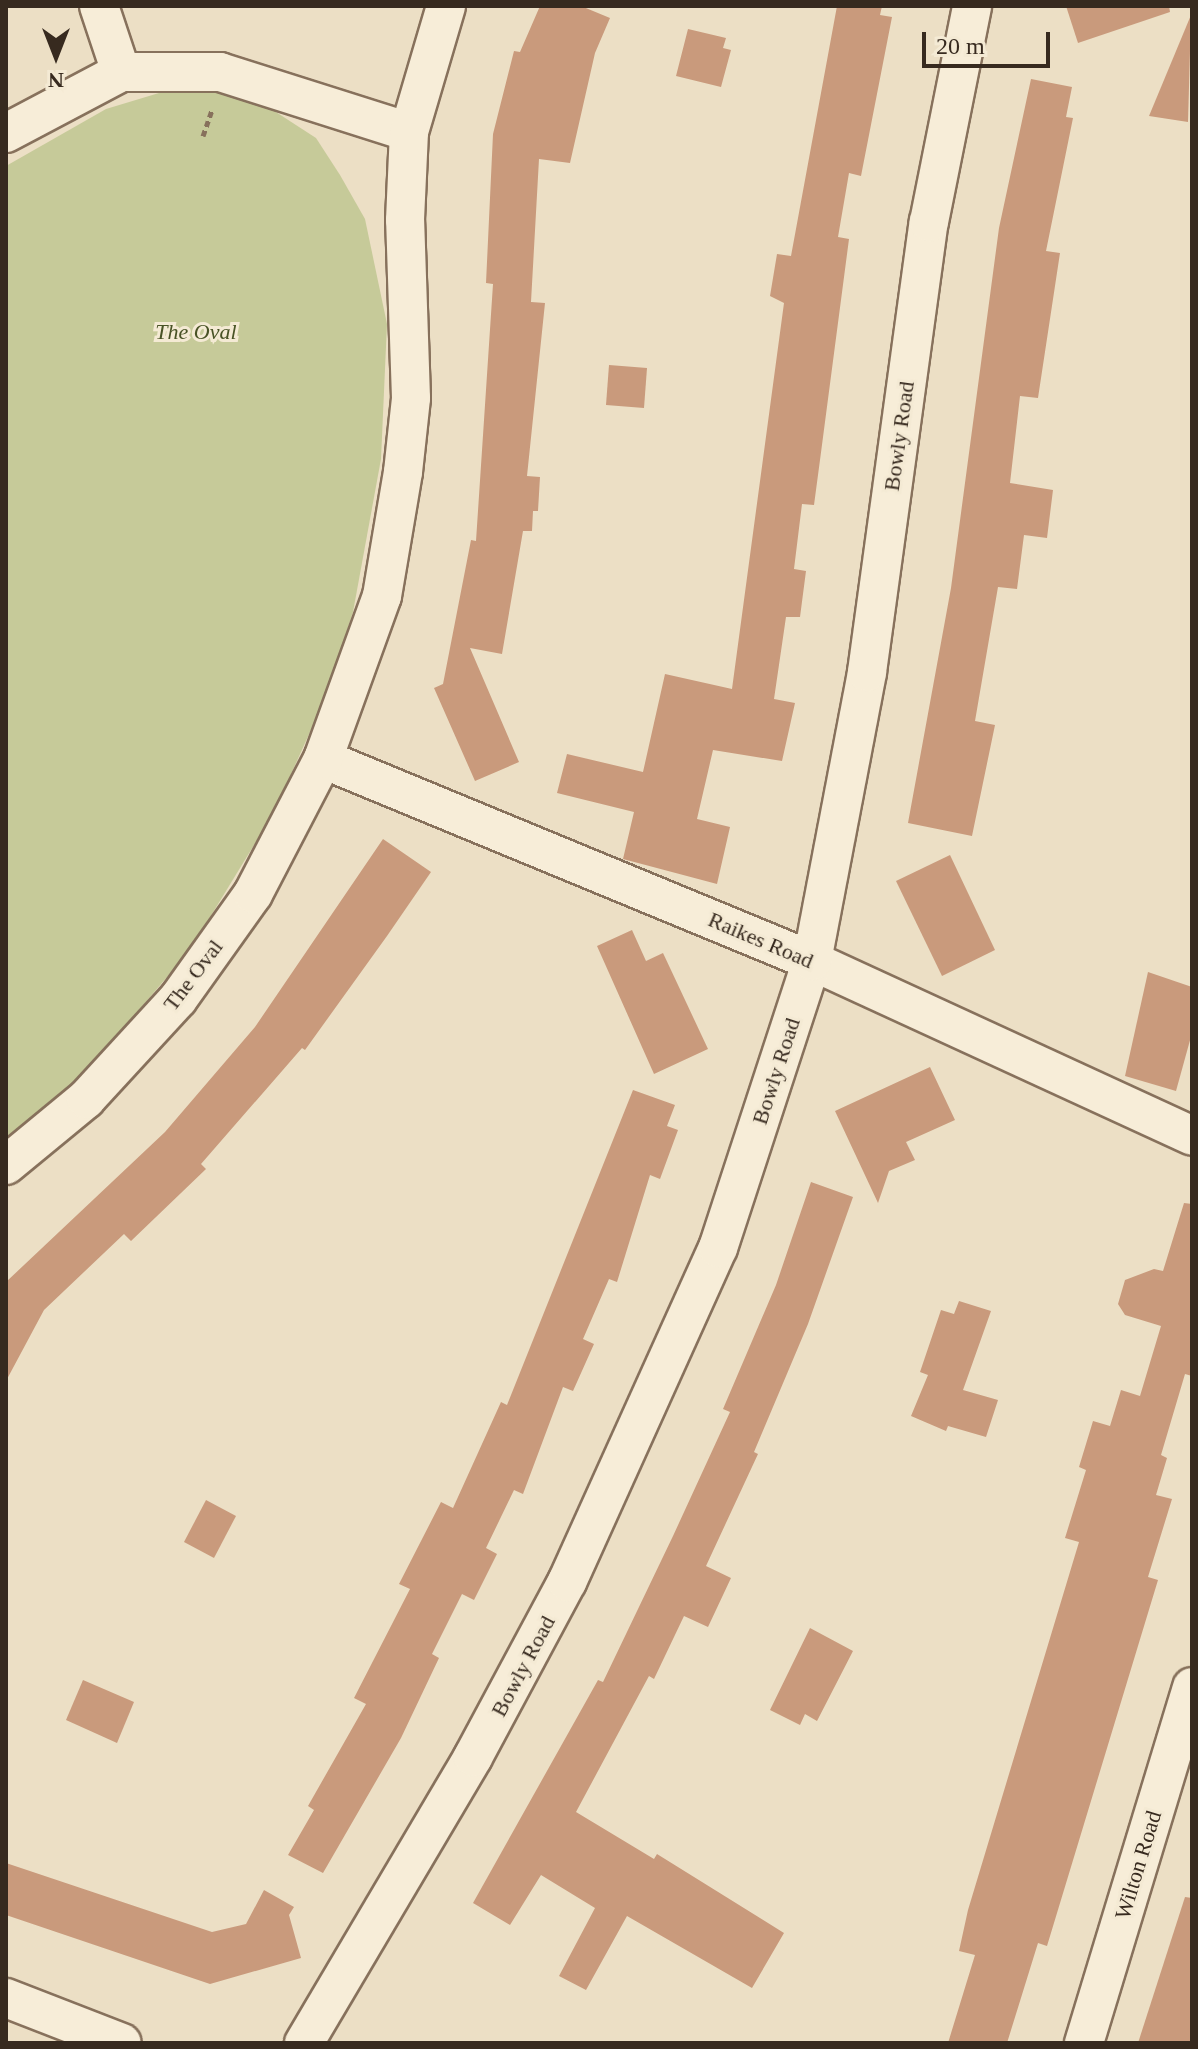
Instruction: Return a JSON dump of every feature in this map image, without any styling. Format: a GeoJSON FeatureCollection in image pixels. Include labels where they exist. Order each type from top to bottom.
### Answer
{"type":"FeatureCollection","features":[{"type":"Feature","properties":{"kind":"street"},"geometry":{"type":"LineString","coordinates":[[99,6],[121,72]]}},
{"type":"Feature","properties":{"kind":"street","name":"The Oval"},"geometry":{"type":"LineString","coordinates":[[6,1165],[86,1099],[178,999],[253,894],[323,759],[382,596],[403,472],[411,398],[405,220],[409,132],[446,6]]}},
{"type":"Feature","properties":{"kind":"street","name":"Bowly Road"},"geometry":{"type":"LineString","coordinates":[[304,2043],[473,1757],[567,1582],[718,1248],[812,961],[867,672],[929,222],[972,6]]}},
{"type":"Feature","properties":{"kind":"street"},"geometry":{"type":"LineString","coordinates":[[6,133],[121,72],[220,72],[409,132]]}},
{"type":"Feature","properties":{"kind":"street","name":"Raikes Road"},"geometry":{"type":"LineString","coordinates":[[323,759],[812,961],[1192,1136]]}},
{"type":"Feature","properties":{"kind":"street","name":"Wilton Road"},"geometry":{"type":"LineString","coordinates":[[1084,2043],[1192,1687]]}},
{"type":"Feature","properties":{"kind":"street"},"geometry":{"type":"LineString","coordinates":[[6,1998],[122,2043]]}},
{"type":"Feature","properties":{"kind":"green space","name":"The Oval"},"geometry":{"type":"Polygon","coordinates":[[[159,93],[229,93],[262,103],[316,138],[340,175],[365,219],[387,324],[381,459],[353,612],[324,701],[273,814],[190,950],[99,1057],[52,1104],[6,1137],[6,166],[106,109],[159,93]]]}},
{"type":"Feature","properties":{"kind":"building"},"geometry":{"type":"Polygon","coordinates":[[[540,6],[581,6],[610,18],[595,53],[570,163],[539,159],[531,302],[545,303],[527,476],[540,477],[538,511],[533,511],[532,531],[523,531],[502,654],[470,648],[519,762],[475,781],[434,688],[443,684],[471,540],[476,541],[493,284],[486,283],[493,134],[514,51],[520,52],[540,6]]]}},
{"type":"Feature","properties":{"kind":"building"},"geometry":{"type":"Polygon","coordinates":[[[837,6],[882,6],[880,15],[892,17],[861,176],[849,173],[838,237],[849,239],[814,505],[802,504],[794,569],[806,571],[800,617],[786,617],[774,699],[795,703],[782,761],[713,750],[697,819],[730,827],[717,884],[623,859],[634,812],[557,793],[567,754],[643,772],[665,674],[732,689],[784,303],[770,296],[777,254],[791,256],[837,6]]]}},
{"type":"Feature","properties":{"kind":"building"},"geometry":{"type":"Polygon","coordinates":[[[1066,6],[1169,6],[1170,12],[1078,43],[1066,6]]]}},
{"type":"Feature","properties":{"kind":"building"},"geometry":{"type":"Polygon","coordinates":[[[1191,15],[1188,122],[1149,116],[1191,15]]]}},
{"type":"Feature","properties":{"kind":"building"},"geometry":{"type":"Polygon","coordinates":[[[688,29],[726,38],[723,48],[731,50],[721,87],[676,76],[688,29]]]}},
{"type":"Feature","properties":{"kind":"building"},"geometry":{"type":"Polygon","coordinates":[[[1031,79],[1072,87],[1066,117],[1073,118],[1046,251],[1060,253],[1038,398],[1020,396],[1010,483],[1053,490],[1047,538],[1024,535],[1017,589],[998,587],[975,721],[995,725],[972,836],[908,823],[951,588],[999,228],[1031,79]]]}},
{"type":"Feature","properties":{"kind":"building"},"geometry":{"type":"Polygon","coordinates":[[[609,365],[647,368],[644,408],[606,405],[609,365]]]}},
{"type":"Feature","properties":{"kind":"building"},"geometry":{"type":"Polygon","coordinates":[[[383,839],[431,872],[387,936],[305,1050],[302,1048],[201,1164],[206,1169],[131,1241],[124,1234],[44,1310],[6,1381],[6,1282],[165,1132],[255,1027],[383,839]]]}},
{"type":"Feature","properties":{"kind":"building"},"geometry":{"type":"Polygon","coordinates":[[[950,855],[995,950],[942,976],[896,881],[950,855]]]}},
{"type":"Feature","properties":{"kind":"building"},"geometry":{"type":"Polygon","coordinates":[[[632,930],[646,961],[663,953],[708,1049],[654,1074],[597,946],[632,930]]]}},
{"type":"Feature","properties":{"kind":"building"},"geometry":{"type":"Polygon","coordinates":[[[1148,972],[1192,987],[1192,1033],[1176,1091],[1125,1076],[1148,972]]]}},
{"type":"Feature","properties":{"kind":"building"},"geometry":{"type":"Polygon","coordinates":[[[930,1067],[955,1120],[906,1142],[915,1160],[889,1171],[878,1203],[835,1111],[930,1067]]]}},
{"type":"Feature","properties":{"kind":"building"},"geometry":{"type":"Polygon","coordinates":[[[633,1090],[675,1105],[667,1126],[678,1130],[660,1179],[650,1175],[617,1282],[609,1279],[583,1339],[594,1344],[573,1391],[563,1387],[523,1494],[514,1490],[486,1548],[497,1554],[474,1600],[462,1594],[432,1654],[439,1658],[401,1738],[323,1873],[288,1855],[314,1810],[308,1806],[366,1704],[354,1698],[410,1589],[399,1584],[441,1502],[453,1508],[501,1402],[507,1405],[633,1090]]]}},
{"type":"Feature","properties":{"kind":"building"},"geometry":{"type":"Polygon","coordinates":[[[811,1182],[853,1197],[808,1324],[754,1452],[758,1454],[706,1566],[731,1578],[708,1627],[684,1616],[654,1679],[649,1676],[576,1812],[654,1859],[657,1854],[784,1933],[752,1988],[627,1916],[586,1990],[559,1976],[595,1908],[541,1875],[510,1925],[473,1903],[598,1680],[603,1682],[673,1536],[730,1412],[723,1409],[776,1285],[811,1182]]]}},
{"type":"Feature","properties":{"kind":"building"},"geometry":{"type":"Polygon","coordinates":[[[1184,1203],[1192,1204],[1192,1376],[1185,1374],[1161,1455],[1167,1458],[1156,1495],[1172,1499],[1148,1577],[1158,1580],[1047,1946],[1038,1943],[1007,2043],[948,2043],[975,1955],[959,1951],[968,1910],[1079,1542],[1065,1538],[1086,1470],[1079,1467],[1093,1421],[1110,1426],[1121,1390],[1140,1396],[1161,1326],[1125,1315],[1118,1304],[1125,1280],[1154,1269],[1163,1271],[1184,1203]]]}},
{"type":"Feature","properties":{"kind":"building"},"geometry":{"type":"Polygon","coordinates":[[[959,1301],[991,1311],[963,1390],[998,1400],[986,1437],[948,1426],[946,1431],[911,1416],[928,1375],[920,1372],[941,1310],[954,1314],[959,1301]]]}},
{"type":"Feature","properties":{"kind":"building"},"geometry":{"type":"Polygon","coordinates":[[[206,1500],[236,1516],[214,1558],[184,1542],[206,1500]]]}},
{"type":"Feature","properties":{"kind":"building"},"geometry":{"type":"Polygon","coordinates":[[[810,1628],[853,1651],[817,1721],[805,1714],[800,1725],[770,1710],[810,1628]]]}},
{"type":"Feature","properties":{"kind":"building"},"geometry":{"type":"Polygon","coordinates":[[[83,1680],[134,1702],[117,1743],[66,1720],[83,1680]]]}},
{"type":"Feature","properties":{"kind":"building"},"geometry":{"type":"Polygon","coordinates":[[[6,1863],[212,1932],[246,1924],[264,1890],[294,1907],[289,1915],[301,1958],[210,1984],[6,1915],[6,1863]]]}},
{"type":"Feature","properties":{"kind":"building"},"geometry":{"type":"Polygon","coordinates":[[[1185,1897],[1192,1898],[1192,2043],[1138,2043],[1185,1897]]]}}]}
